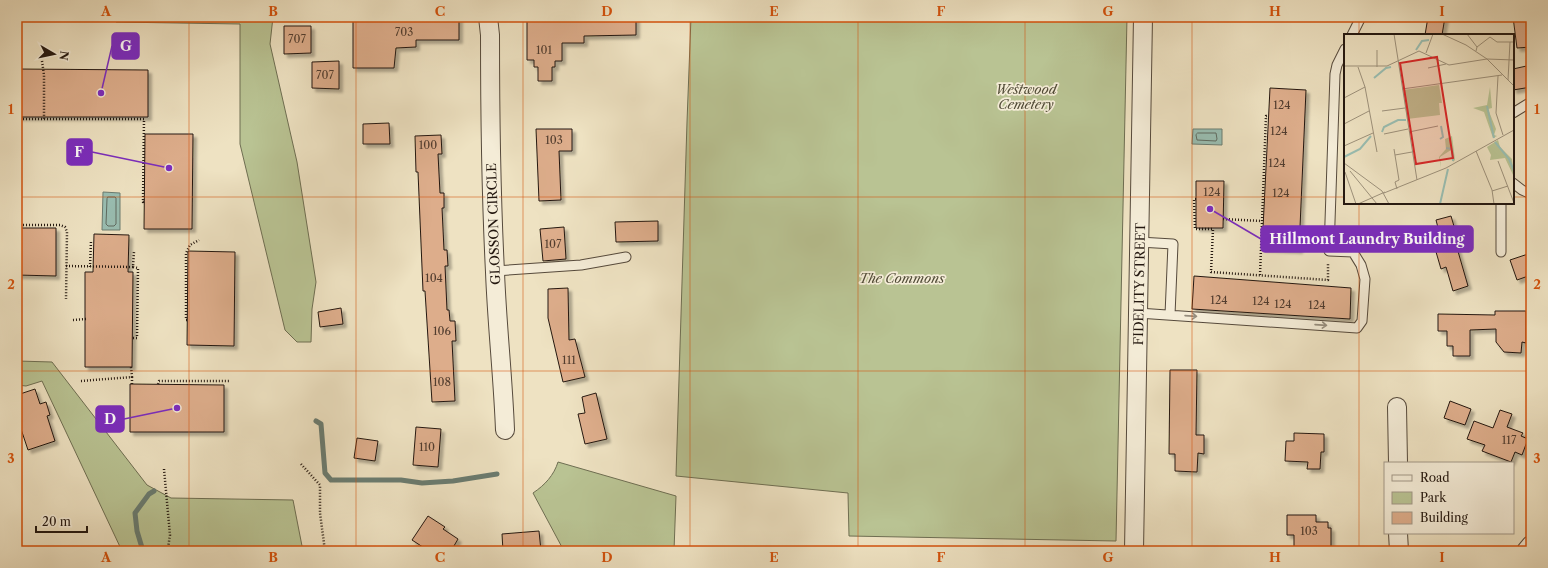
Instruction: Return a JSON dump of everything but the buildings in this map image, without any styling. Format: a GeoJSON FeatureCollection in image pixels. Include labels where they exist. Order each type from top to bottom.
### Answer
{"type":"FeatureCollection","features":[{"type":"Feature","properties":{"kind":"street","name":"GLOSSON CIRCLE"},"geometry":{"type":"LineString","coordinates":[[488,17],[490,35],[490,155],[495,271],[505,430]]}},
{"type":"Feature","properties":{"kind":"street","name":"FIDELITY STREET"},"geometry":{"type":"LineString","coordinates":[[1134,551],[1143,17]]}},
{"type":"Feature","properties":{"kind":"street"},"geometry":{"type":"LineString","coordinates":[[1397,407],[1398,462]]}},
{"type":"Feature","properties":{"kind":"street"},"geometry":{"type":"LineString","coordinates":[[1398,534],[1399,551]]}},
{"type":"Feature","properties":{"kind":"street"},"geometry":{"type":"LineString","coordinates":[[1526,551],[1531,545]]}},
{"type":"Feature","properties":{"kind":"lane"},"geometry":{"type":"LineString","coordinates":[[1352,34],[1361,17]]}},
{"type":"Feature","properties":{"kind":"lane"},"geometry":{"type":"LineString","coordinates":[[1138,312],[1357,328],[1362,321],[1365,279],[1361,265],[1353,252],[1329,251],[1335,74],[1337,64],[1344,51]]}},
{"type":"Feature","properties":{"kind":"lane"},"geometry":{"type":"LineString","coordinates":[[1514,112],[1531,102]]}},
{"type":"Feature","properties":{"kind":"lane"},"geometry":{"type":"LineString","coordinates":[[1514,184],[1522,190],[1531,194]]}},
{"type":"Feature","properties":{"kind":"lane"},"geometry":{"type":"LineString","coordinates":[[1501,204],[1501,252]]}},
{"type":"Feature","properties":{"kind":"lane"},"geometry":{"type":"LineString","coordinates":[[1139,242],[1173,244],[1170,315]]}},
{"type":"Feature","properties":{"kind":"lane"},"geometry":{"type":"LineString","coordinates":[[495,271],[581,265],[626,257]]}},
{"type":"Feature","properties":{"kind":"path"},"geometry":{"type":"LineString","coordinates":[[42,61],[44,75],[44,119]]}},
{"type":"Feature","properties":{"kind":"path"},"geometry":{"type":"LineString","coordinates":[[1260,275],[1266,116],[1268,116]]}},
{"type":"Feature","properties":{"kind":"path"},"geometry":{"type":"LineString","coordinates":[[17,120],[144,118],[145,202]]}},
{"type":"Feature","properties":{"kind":"path"},"geometry":{"type":"LineString","coordinates":[[1196,199],[1194,199],[1195,229],[1213,229],[1211,272],[1328,280],[1329,251]]}},
{"type":"Feature","properties":{"kind":"path"},"geometry":{"type":"LineString","coordinates":[[1223,219],[1262,221]]}},
{"type":"Feature","properties":{"kind":"path"},"geometry":{"type":"LineString","coordinates":[[17,225],[60,225],[65,227],[67,232],[66,299]]}},
{"type":"Feature","properties":{"kind":"path"},"geometry":{"type":"LineString","coordinates":[[90,267],[91,240]]}},
{"type":"Feature","properties":{"kind":"path"},"geometry":{"type":"LineString","coordinates":[[187,320],[186,253],[190,245],[199,240]]}},
{"type":"Feature","properties":{"kind":"path"},"geometry":{"type":"LineString","coordinates":[[133,267],[134,252]]}},
{"type":"Feature","properties":{"kind":"path"},"geometry":{"type":"LineString","coordinates":[[66,266],[138,268],[138,338],[132,338]]}},
{"type":"Feature","properties":{"kind":"path"},"geometry":{"type":"LineString","coordinates":[[72,320],[86,319]]}},
{"type":"Feature","properties":{"kind":"path"},"geometry":{"type":"LineString","coordinates":[[131,367],[132,384]]}},
{"type":"Feature","properties":{"kind":"path"},"geometry":{"type":"LineString","coordinates":[[81,381],[132,377]]}},
{"type":"Feature","properties":{"kind":"path"},"geometry":{"type":"LineString","coordinates":[[158,384],[159,381],[229,381]]}},
{"type":"Feature","properties":{"kind":"path"},"geometry":{"type":"LineString","coordinates":[[301,464],[320,485],[320,513],[325,551]]}},
{"type":"Feature","properties":{"kind":"path"},"geometry":{"type":"LineString","coordinates":[[164,469],[170,535],[168,548],[171,551]]}},
{"type":"Feature","properties":{"kind":"green space"},"geometry":{"type":"Polygon","coordinates":[[[118,17],[273,17],[270,44],[297,162],[316,282],[312,309],[311,342],[297,342],[285,330],[240,144],[240,24],[116,22],[118,17]]]}},
{"type":"Feature","properties":{"kind":"green space","name":"The Commons"},"geometry":{"type":"Polygon","coordinates":[[[691,17],[1127,17],[1116,541],[849,536],[848,493],[676,476],[691,17]]]}},
{"type":"Feature","properties":{"kind":"green space"},"geometry":{"type":"Polygon","coordinates":[[[17,361],[52,362],[147,485],[171,498],[293,500],[303,551],[122,551],[42,381],[26,386],[17,385],[17,361]]]}},
{"type":"Feature","properties":{"kind":"green space"},"geometry":{"type":"Polygon","coordinates":[[[558,462],[676,496],[674,551],[564,551],[533,493],[548,479],[558,462]]]}},
{"type":"Feature","properties":{"kind":"water"},"geometry":{"type":"Polygon","coordinates":[[[1193,129],[1222,129],[1222,145],[1192,144],[1193,129]]]}},
{"type":"Feature","properties":{"kind":"water"},"geometry":{"type":"Polygon","coordinates":[[[103,192],[120,193],[120,230],[102,230],[103,192]]]}},
{"type":"Feature","properties":{"kind":"waterway"},"geometry":{"type":"LineString","coordinates":[[316,421],[321,424],[325,473],[331,480],[401,480],[422,483],[453,481],[497,474]]}},
{"type":"Feature","properties":{"kind":"waterway"},"geometry":{"type":"LineString","coordinates":[[143,551],[137,531],[135,513],[149,494],[154,491]]}},
{"type":"Feature","properties":{"kind":"place","name":"G"},"geometry":{"type":"Point","coordinates":[101,93]}},
{"type":"Feature","properties":{"kind":"place","name":"F"},"geometry":{"type":"Point","coordinates":[169,168]}},
{"type":"Feature","properties":{"kind":"place","name":"Hillmont Laundry Building"},"geometry":{"type":"Point","coordinates":[1210,209]}},
{"type":"Feature","properties":{"kind":"place","name":"D"},"geometry":{"type":"Point","coordinates":[177,408]}},
{"type":"Feature","properties":{"kind":"park label","name":"Westwood Cemetery"},"geometry":{"type":"Point","coordinates":[1026,96]}}]}
